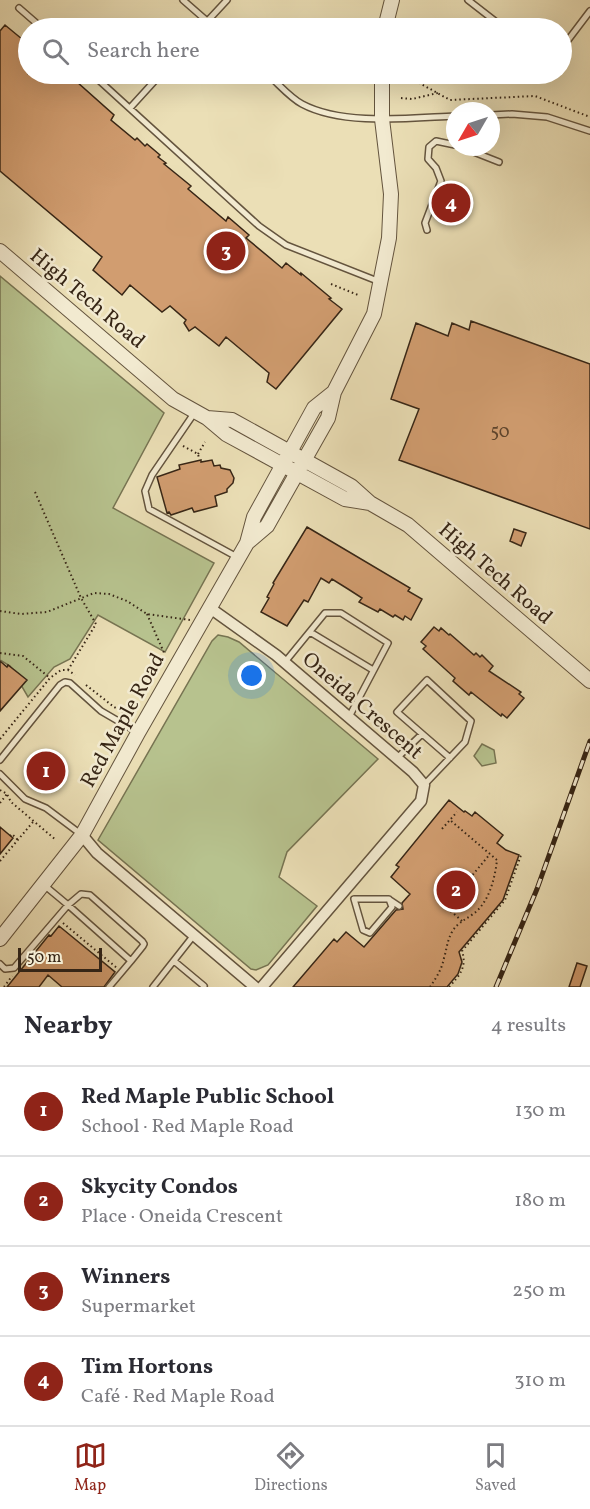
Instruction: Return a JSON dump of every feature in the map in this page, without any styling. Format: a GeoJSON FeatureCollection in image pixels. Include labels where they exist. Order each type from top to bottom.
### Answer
{"type":"FeatureCollection","features":[{"type":"Feature","properties":{"kind":"street"},"geometry":{"type":"LineString","coordinates":[[388,18],[392,0]]}},
{"type":"Feature","properties":{"kind":"street","name":"Red Maple Road"},"geometry":{"type":"LineString","coordinates":[[247,543],[267,525],[328,418],[334,392],[374,314],[389,238],[391,194],[382,119],[382,84]]}},
{"type":"Feature","properties":{"kind":"street","name":"High Tech Road"},"geometry":{"type":"LineString","coordinates":[[0,251],[172,399],[201,415],[226,434],[345,499],[369,503]]}},
{"type":"Feature","properties":{"kind":"street","name":"Red Maple Road"},"geometry":{"type":"LineString","coordinates":[[0,939],[82,835],[247,543],[254,517],[314,408],[334,392]]}},
{"type":"Feature","properties":{"kind":"street","name":"High Tech Road"},"geometry":{"type":"LineString","coordinates":[[201,415],[232,420],[351,486],[369,503],[408,525],[590,681]]}},
{"type":"Feature","properties":{"kind":"street","name":"Oneida Crescent"},"geometry":{"type":"LineString","coordinates":[[210,608],[285,662],[424,785],[421,801],[262,987]]}},
{"type":"Feature","properties":{"kind":"street"},"geometry":{"type":"LineString","coordinates":[[82,835],[97,853],[255,987]]}},
{"type":"Feature","properties":{"kind":"lane"},"geometry":{"type":"LineString","coordinates":[[183,0],[203,18]]}},
{"type":"Feature","properties":{"kind":"lane"},"geometry":{"type":"LineString","coordinates":[[211,18],[227,0]]}},
{"type":"Feature","properties":{"kind":"lane"},"geometry":{"type":"LineString","coordinates":[[468,0],[491,18]]}},
{"type":"Feature","properties":{"kind":"lane"},"geometry":{"type":"LineString","coordinates":[[19,8],[30,18]]}},
{"type":"Feature","properties":{"kind":"lane"},"geometry":{"type":"LineString","coordinates":[[572,34],[590,11]]}},
{"type":"Feature","properties":{"kind":"lane"},"geometry":{"type":"LineString","coordinates":[[103,84],[259,226],[286,245],[381,283]]}},
{"type":"Feature","properties":{"kind":"lane"},"geometry":{"type":"LineString","coordinates":[[130,108],[152,84]]}},
{"type":"Feature","properties":{"kind":"lane"},"geometry":{"type":"LineString","coordinates":[[279,84],[302,104],[338,116],[382,119],[446,116]]}},
{"type":"Feature","properties":{"kind":"lane"},"geometry":{"type":"LineString","coordinates":[[500,115],[547,117],[590,131]]}},
{"type":"Feature","properties":{"kind":"lane"},"geometry":{"type":"LineString","coordinates":[[427,230],[425,223],[441,181],[436,168],[428,159],[429,147],[436,141],[446,143]]}},
{"type":"Feature","properties":{"kind":"lane"},"geometry":{"type":"LineString","coordinates":[[484,156],[499,162]]}},
{"type":"Feature","properties":{"kind":"lane"},"geometry":{"type":"LineString","coordinates":[[201,415],[175,441],[152,475],[145,491],[149,509],[238,558]]}},
{"type":"Feature","properties":{"kind":"lane"},"geometry":{"type":"LineString","coordinates":[[285,662],[325,613],[341,613],[388,643],[349,717]]}},
{"type":"Feature","properties":{"kind":"lane"},"geometry":{"type":"LineString","coordinates":[[310,632],[374,670]]}},
{"type":"Feature","properties":{"kind":"lane"},"geometry":{"type":"LineString","coordinates":[[424,785],[450,758],[465,742],[471,721],[427,680],[397,712],[450,758]]}},
{"type":"Feature","properties":{"kind":"lane"},"geometry":{"type":"LineString","coordinates":[[0,760],[60,685],[65,682],[101,711],[138,733]]}},
{"type":"Feature","properties":{"kind":"lane"},"geometry":{"type":"LineString","coordinates":[[397,759],[422,734]]}},
{"type":"Feature","properties":{"kind":"lane"},"geometry":{"type":"LineString","coordinates":[[0,774],[25,799],[46,808],[82,835]]}},
{"type":"Feature","properties":{"kind":"lane"},"geometry":{"type":"LineString","coordinates":[[44,884],[131,961]]}},
{"type":"Feature","properties":{"kind":"lane"},"geometry":{"type":"LineString","coordinates":[[344,890],[354,899],[363,930],[370,933],[392,907],[389,899]]}},
{"type":"Feature","properties":{"kind":"lane"},"geometry":{"type":"LineString","coordinates":[[0,964],[5,969],[14,968],[68,906],[81,894],[90,895],[144,944],[110,987]]}},
{"type":"Feature","properties":{"kind":"lane"},"geometry":{"type":"LineString","coordinates":[[354,899],[389,899],[399,906]]}},
{"type":"Feature","properties":{"kind":"lane"},"geometry":{"type":"LineString","coordinates":[[153,987],[194,935]]}},
{"type":"Feature","properties":{"kind":"lane"},"geometry":{"type":"LineString","coordinates":[[174,961],[204,986]]}},
{"type":"Feature","properties":{"kind":"path"},"geometry":{"type":"LineString","coordinates":[[421,84],[450,100],[535,96],[590,117]]}},
{"type":"Feature","properties":{"kind":"path"},"geometry":{"type":"LineString","coordinates":[[401,98],[412,99],[438,93]]}},
{"type":"Feature","properties":{"kind":"path"},"geometry":{"type":"LineString","coordinates":[[331,284],[358,295]]}},
{"type":"Feature","properties":{"kind":"path"},"geometry":{"type":"LineString","coordinates":[[175,441],[199,456],[205,442]]}},
{"type":"Feature","properties":{"kind":"path"},"geometry":{"type":"LineString","coordinates":[[35,492],[81,598],[96,624],[68,670]]}},
{"type":"Feature","properties":{"kind":"path"},"geometry":{"type":"LineString","coordinates":[[0,611],[21,614],[47,612],[94,593],[109,594],[127,601],[147,614],[201,622]]}},
{"type":"Feature","properties":{"kind":"path"},"geometry":{"type":"LineString","coordinates":[[147,614],[165,655]]}},
{"type":"Feature","properties":{"kind":"path"},"geometry":{"type":"LineString","coordinates":[[0,653],[23,656],[50,678]]}},
{"type":"Feature","properties":{"kind":"path"},"geometry":{"type":"LineString","coordinates":[[0,790],[7,794],[11,802],[33,822],[56,840]]}},
{"type":"Feature","properties":{"kind":"path"},"geometry":{"type":"LineString","coordinates":[[0,803],[7,794]]}},
{"type":"Feature","properties":{"kind":"path"},"geometry":{"type":"LineString","coordinates":[[430,987],[439,973],[445,958],[446,944],[454,928],[480,907],[490,890],[497,860],[450,820],[441,830],[457,812]]}},
{"type":"Feature","properties":{"kind":"path"},"geometry":{"type":"LineString","coordinates":[[0,861],[33,822]]}},
{"type":"Feature","properties":{"kind":"path"},"geometry":{"type":"LineString","coordinates":[[10,836],[12,834],[18,840]]}},
{"type":"Feature","properties":{"kind":"path"},"geometry":{"type":"LineString","coordinates":[[462,921],[446,906],[490,854]]}},
{"type":"Feature","properties":{"kind":"path"},"geometry":{"type":"LineString","coordinates":[[449,987],[463,969],[462,951],[505,900],[521,855]]}},
{"type":"Feature","properties":{"kind":"path"},"geometry":{"type":"LineString","coordinates":[[60,921],[122,972]]}},
{"type":"Feature","properties":{"kind":"path"},"geometry":{"type":"LineString","coordinates":[[4,987],[15,973],[6,973]]}},
{"type":"Feature","properties":{"kind":"green space"},"geometry":{"type":"Polygon","coordinates":[[[0,276],[164,413],[113,508],[214,563],[165,652],[98,615],[70,659],[54,667],[28,697],[10,666],[0,660],[0,276]]]}},
{"type":"Feature","properties":{"kind":"green space"},"geometry":{"type":"Polygon","coordinates":[[[218,635],[239,642],[378,759],[287,852],[279,877],[317,906],[268,965],[256,970],[251,969],[98,840],[212,641],[218,635]]]}},
{"type":"Feature","properties":{"kind":"green space"},"geometry":{"type":"Polygon","coordinates":[[[482,744],[494,750],[496,763],[482,766],[474,756],[482,744]]]}},
{"type":"Feature","properties":{"kind":"building"},"geometry":{"type":"Polygon","coordinates":[[[5,25],[18,36],[18,84],[79,84],[114,115],[111,120],[135,140],[137,138],[145,146],[147,144],[160,155],[158,157],[166,163],[164,164],[191,186],[188,189],[226,221],[228,217],[249,235],[246,238],[282,268],[286,263],[301,275],[301,273],[342,309],[276,389],[267,382],[269,373],[226,337],[219,346],[195,327],[189,331],[184,323],[186,320],[170,306],[162,312],[130,285],[122,295],[93,270],[102,257],[0,171],[0,31],[5,25]]]}},
{"type":"Feature","properties":{"kind":"building"},"geometry":{"type":"Polygon","coordinates":[[[445,183],[468,192],[458,221],[434,213],[445,183]]]}},
{"type":"Feature","properties":{"kind":"building"},"geometry":{"type":"Polygon","coordinates":[[[471,321],[590,364],[590,529],[399,460],[419,409],[391,399],[416,323],[448,336],[452,323],[469,330],[471,321]]]}},
{"type":"Feature","properties":{"kind":"building"},"geometry":{"type":"Polygon","coordinates":[[[201,460],[201,462],[212,460],[214,466],[220,465],[221,468],[230,470],[234,478],[233,483],[227,492],[215,496],[217,506],[194,512],[192,508],[171,515],[167,513],[157,477],[180,469],[179,465],[201,460]]]}},
{"type":"Feature","properties":{"kind":"building"},"geometry":{"type":"Polygon","coordinates":[[[307,527],[410,588],[408,591],[422,599],[411,620],[405,616],[403,620],[395,615],[393,617],[380,609],[378,612],[359,602],[362,598],[332,579],[329,583],[321,578],[308,602],[304,600],[287,626],[261,612],[269,598],[267,597],[273,583],[307,527]]]}},
{"type":"Feature","properties":{"kind":"building"},"geometry":{"type":"Polygon","coordinates":[[[514,529],[526,533],[521,546],[510,541],[514,529]]]}},
{"type":"Feature","properties":{"kind":"building"},"geometry":{"type":"Polygon","coordinates":[[[434,627],[439,631],[441,628],[450,634],[474,655],[476,653],[480,657],[482,655],[493,666],[489,671],[521,692],[519,694],[524,698],[507,718],[502,714],[501,716],[471,692],[469,695],[453,681],[455,678],[423,649],[426,646],[421,642],[434,627]]]}},
{"type":"Feature","properties":{"kind":"building"},"geometry":{"type":"Polygon","coordinates":[[[0,661],[27,680],[0,711],[0,661]]]}},
{"type":"Feature","properties":{"kind":"building"},"geometry":{"type":"Polygon","coordinates":[[[449,800],[472,816],[475,812],[503,835],[497,843],[506,850],[519,855],[503,900],[459,952],[462,962],[458,974],[447,987],[293,987],[334,939],[337,942],[346,932],[364,947],[396,910],[403,909],[402,903],[410,894],[391,877],[399,867],[396,865],[449,800]]]}},
{"type":"Feature","properties":{"kind":"building"},"geometry":{"type":"Polygon","coordinates":[[[0,827],[13,838],[0,854],[0,827]]]}},
{"type":"Feature","properties":{"kind":"building"},"geometry":{"type":"Polygon","coordinates":[[[59,926],[115,972],[104,987],[62,987],[48,975],[39,987],[7,987],[49,935],[51,936],[59,926]]]}},
{"type":"Feature","properties":{"kind":"building"},"geometry":{"type":"Polygon","coordinates":[[[577,963],[587,966],[580,987],[569,987],[577,963]]]}},
{"type":"Feature","properties":{"kind":"railway"},"geometry":{"type":"LineString","coordinates":[[496,987],[537,889],[590,741]]}},
{"type":"Feature","properties":{"kind":"place","name":"Tim Hortons"},"geometry":{"type":"Point","coordinates":[451,203]}},
{"type":"Feature","properties":{"kind":"place","name":"Winners"},"geometry":{"type":"Point","coordinates":[226,251]}},
{"type":"Feature","properties":{"kind":"place","name":"Red Maple Public School"},"geometry":{"type":"Point","coordinates":[46,771]}},
{"type":"Feature","properties":{"kind":"place","name":"Skycity Condos"},"geometry":{"type":"Point","coordinates":[456,890]}}]}
